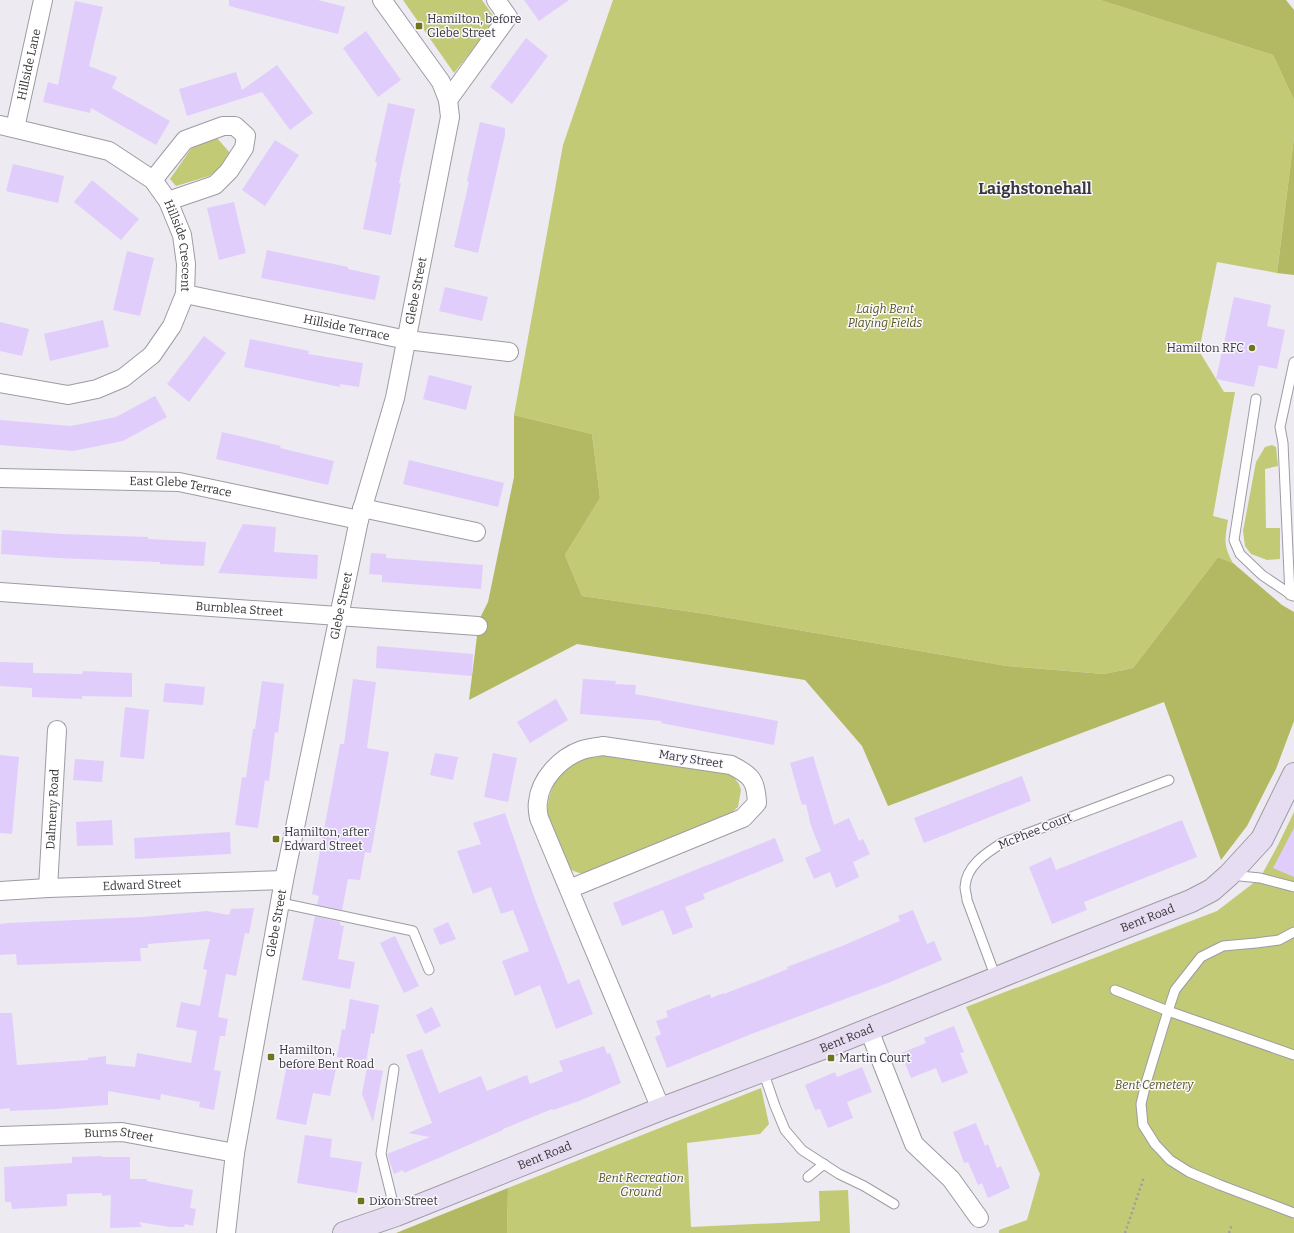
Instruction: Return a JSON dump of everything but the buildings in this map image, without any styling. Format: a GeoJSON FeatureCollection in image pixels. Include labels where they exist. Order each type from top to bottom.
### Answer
{"type":"FeatureCollection","features":[{"type":"Feature","properties":{"kind":"street","name":"Hillside Lane"},"geometry":{"type":"LineString","coordinates":[[8,127],[43,0]]}},
{"type":"Feature","properties":{"kind":"street","name":"Glebe Street"},"geometry":{"type":"LineString","coordinates":[[226,1233],[235,1153],[284,880],[360,514],[395,398],[450,118],[448,100],[440,82],[382,0]]}},
{"type":"Feature","properties":{"kind":"street"},"geometry":{"type":"LineString","coordinates":[[448,100],[508,17],[496,0]]}},
{"type":"Feature","properties":{"kind":"street"},"geometry":{"type":"LineString","coordinates":[[153,180],[184,140],[223,126],[235,126],[246,136],[244,148],[230,171],[215,185],[168,202]]}},
{"type":"Feature","properties":{"kind":"street","name":"Hillside Crescent"},"geometry":{"type":"LineString","coordinates":[[0,383],[68,395],[97,389],[123,378],[152,355],[172,326],[185,294],[186,264],[182,235],[168,202],[153,180],[109,152],[8,127]]}},
{"type":"Feature","properties":{"kind":"street","name":"Hillside Terrace"},"geometry":{"type":"LineString","coordinates":[[185,294],[407,340],[509,352]]}},
{"type":"Feature","properties":{"kind":"street","name":"East Glebe Terrace"},"geometry":{"type":"LineString","coordinates":[[0,478],[179,482],[360,514],[476,532]]}},
{"type":"Feature","properties":{"kind":"street","name":"Burnblea Street"},"geometry":{"type":"LineString","coordinates":[[0,592],[478,626]]}},
{"type":"Feature","properties":{"kind":"street","name":"Dalmeny Road"},"geometry":{"type":"LineString","coordinates":[[48,888],[57,730]]}},
{"type":"Feature","properties":{"kind":"street","name":"Mary Street"},"geometry":{"type":"LineString","coordinates":[[569,889],[742,818],[757,803],[756,788],[746,773],[730,765],[603,746],[582,750],[566,758],[553,769],[542,787],[538,802],[538,818],[661,1109]]}},
{"type":"Feature","properties":{"kind":"street","name":"Bent Road"},"geometry":{"type":"LineString","coordinates":[[344,1233],[396,1215],[661,1109],[869,1030],[1191,901],[1212,890],[1229,875],[1262,839],[1294,774]]}},
{"type":"Feature","properties":{"kind":"street","name":"Edward Street"},"geometry":{"type":"LineString","coordinates":[[0,891],[284,880]]}},
{"type":"Feature","properties":{"kind":"street"},"geometry":{"type":"LineString","coordinates":[[869,1030],[914,1144],[951,1179],[979,1218]]}},
{"type":"Feature","properties":{"kind":"street","name":"Burns Street"},"geometry":{"type":"LineString","coordinates":[[0,1136],[122,1132],[235,1153]]}},
{"type":"Feature","properties":{"kind":"lane"},"geometry":{"type":"LineString","coordinates":[[1292,595],[1283,443],[1280,427],[1294,362]]}},
{"type":"Feature","properties":{"kind":"lane"},"geometry":{"type":"LineString","coordinates":[[1256,399],[1234,540],[1240,554],[1262,575],[1292,595]]}},
{"type":"Feature","properties":{"kind":"lane","name":"McPhee Court"},"geometry":{"type":"LineString","coordinates":[[996,978],[967,900],[965,887],[968,875],[976,862],[1002,843],[1169,780]]}},
{"type":"Feature","properties":{"kind":"lane"},"geometry":{"type":"LineString","coordinates":[[1229,875],[1260,878],[1294,887]]}},
{"type":"Feature","properties":{"kind":"lane"},"geometry":{"type":"LineString","coordinates":[[281,903],[413,932],[429,970]]}},
{"type":"Feature","properties":{"kind":"lane"},"geometry":{"type":"LineString","coordinates":[[1294,932],[1279,940],[1223,946],[1201,957],[1175,990],[1146,1083],[1141,1104],[1143,1125],[1155,1144],[1170,1160],[1189,1172],[1294,1213]]}},
{"type":"Feature","properties":{"kind":"lane"},"geometry":{"type":"LineString","coordinates":[[1115,990],[1168,1011],[1294,1055]]}},
{"type":"Feature","properties":{"kind":"lane"},"geometry":{"type":"LineString","coordinates":[[394,1069],[381,1154],[396,1215]]}},
{"type":"Feature","properties":{"kind":"lane"},"geometry":{"type":"LineString","coordinates":[[763,1071],[774,1106],[785,1130],[802,1150],[839,1174],[864,1186],[894,1204]]}},
{"type":"Feature","properties":{"kind":"lane"},"geometry":{"type":"LineString","coordinates":[[785,1145],[791,1137]]}},
{"type":"Feature","properties":{"kind":"lane"},"geometry":{"type":"LineString","coordinates":[[808,1176],[824,1164]]}},
{"type":"Feature","properties":{"kind":"path"},"geometry":{"type":"LineString","coordinates":[[1125,1233],[1144,1177]]}},
{"type":"Feature","properties":{"kind":"path"},"geometry":{"type":"LineString","coordinates":[[1229,1233],[1232,1224]]}},
{"type":"Feature","properties":{"kind":"green space"},"geometry":{"type":"Polygon","coordinates":[[[403,0],[482,0],[496,20],[454,73],[403,0]]]}},
{"type":"Feature","properties":{"kind":"green space","name":"Laigh Bent Playing Fields"},"geometry":{"type":"Polygon","coordinates":[[[613,0],[1100,0],[1273,55],[1294,100],[1294,137],[1277,273],[1217,262],[1199,351],[1224,392],[1235,392],[1213,516],[1228,520],[1226,546],[1233,563],[1218,557],[1133,668],[1104,674],[1007,666],[706,614],[582,596],[565,555],[600,498],[592,434],[514,415],[563,145],[613,0]]]}},
{"type":"Feature","properties":{"kind":"green space"},"geometry":{"type":"Polygon","coordinates":[[[1100,0],[1286,0],[1294,10],[1294,100],[1273,55],[1100,0]]]}},
{"type":"Feature","properties":{"kind":"green space"},"geometry":{"type":"Polygon","coordinates":[[[1294,137],[1294,275],[1277,273],[1294,137]]]}},
{"type":"Feature","properties":{"kind":"green space"},"geometry":{"type":"Polygon","coordinates":[[[217,138],[230,153],[219,169],[209,176],[176,186],[170,179],[193,146],[217,138]]]}},
{"type":"Feature","properties":{"kind":"green space"},"geometry":{"type":"Polygon","coordinates":[[[514,415],[592,434],[600,498],[565,555],[582,596],[706,614],[1007,666],[1104,674],[1133,668],[1218,557],[1233,563],[1282,605],[1294,612],[1294,721],[1276,769],[1247,826],[1221,860],[1164,702],[888,806],[862,746],[805,680],[577,644],[469,700],[479,620],[488,602],[514,477],[514,415]]]}},
{"type":"Feature","properties":{"kind":"green space"},"geometry":{"type":"Polygon","coordinates":[[[1272,445],[1276,447],[1278,466],[1265,469],[1266,528],[1280,528],[1280,559],[1267,560],[1251,554],[1245,546],[1243,531],[1256,462],[1265,447],[1272,445]]]}},
{"type":"Feature","properties":{"kind":"green space"},"geometry":{"type":"Polygon","coordinates":[[[599,755],[614,755],[720,769],[732,775],[739,784],[741,790],[738,807],[731,813],[586,873],[576,872],[566,866],[553,837],[548,820],[548,804],[557,779],[568,766],[575,761],[599,755]]]}},
{"type":"Feature","properties":{"kind":"green space","name":"Bent Cemetery"},"geometry":{"type":"Polygon","coordinates":[[[1294,812],[1294,1233],[999,1233],[999,1230],[1027,1220],[1040,1174],[966,1007],[1217,911],[1260,878],[1294,812]]]}},
{"type":"Feature","properties":{"kind":"green space","name":"Bent Recreation Ground"},"geometry":{"type":"Polygon","coordinates":[[[761,1088],[769,1124],[760,1134],[687,1143],[691,1227],[820,1221],[819,1191],[848,1190],[850,1233],[507,1233],[508,1188],[761,1088]]]}},
{"type":"Feature","properties":{"kind":"green space"},"geometry":{"type":"Polygon","coordinates":[[[508,1188],[507,1233],[396,1233],[508,1188]]]}},
{"type":"Feature","properties":{"kind":"place","name":"Hamilton, before Glebe Street"},"geometry":{"type":"Point","coordinates":[419,26]}},
{"type":"Feature","properties":{"kind":"place","name":"Hamilton RFC"},"geometry":{"type":"Point","coordinates":[1252,348]}},
{"type":"Feature","properties":{"kind":"place","name":"Hamilton, after Edward Street"},"geometry":{"type":"Point","coordinates":[276,839]}},
{"type":"Feature","properties":{"kind":"place","name":"Hamilton, before Bent Road"},"geometry":{"type":"Point","coordinates":[271,1057]}},
{"type":"Feature","properties":{"kind":"place","name":"Martin Court"},"geometry":{"type":"Point","coordinates":[831,1058]}},
{"type":"Feature","properties":{"kind":"place","name":"Dixon Street"},"geometry":{"type":"Point","coordinates":[361,1201]}},
{"type":"Feature","properties":{"kind":"district","name":"Laighstonehall"},"geometry":{"type":"Point","coordinates":[1035,188]}}]}
